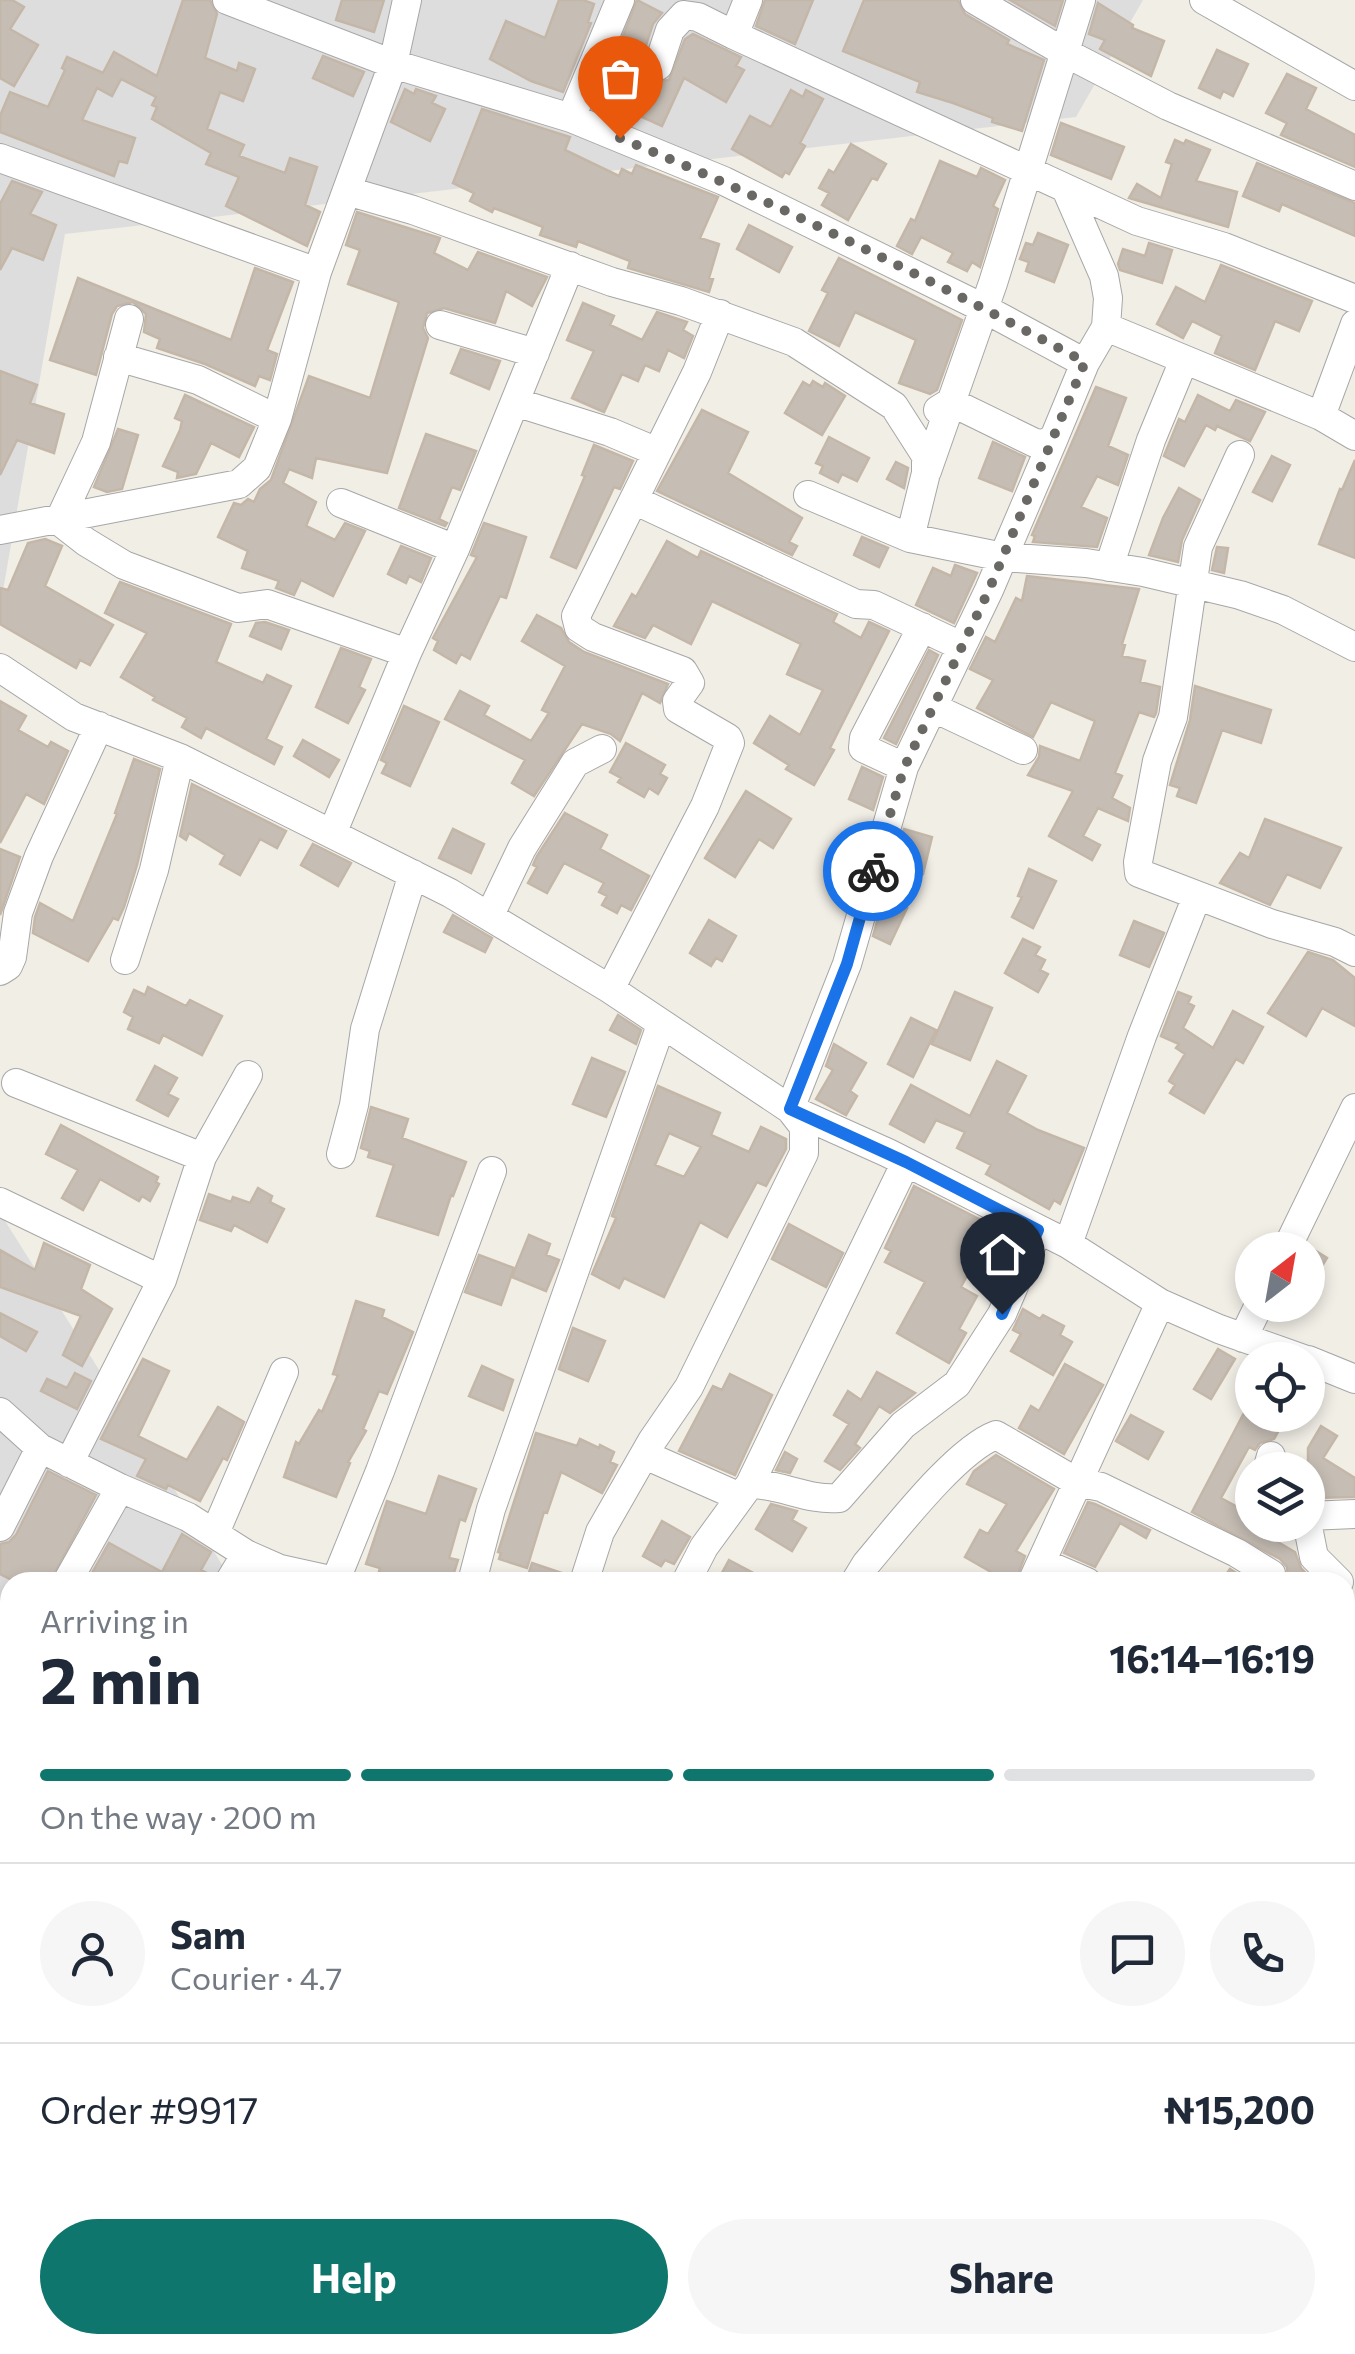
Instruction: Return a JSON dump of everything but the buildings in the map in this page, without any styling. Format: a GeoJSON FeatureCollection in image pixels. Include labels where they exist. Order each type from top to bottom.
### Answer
{"type":"FeatureCollection","features":[{"type":"Feature","properties":{"kind":"street"},"geometry":{"type":"LineString","coordinates":[[227,0],[393,64],[570,118],[724,181],[1085,362]]}},
{"type":"Feature","properties":{"kind":"street"},"geometry":{"type":"LineString","coordinates":[[0,530],[239,484],[257,468],[277,419],[317,272],[393,64],[407,0]]}},
{"type":"Feature","properties":{"kind":"street"},"geometry":{"type":"LineString","coordinates":[[570,118],[620,0]]}},
{"type":"Feature","properties":{"kind":"street"},"geometry":{"type":"LineString","coordinates":[[734,36],[748,0]]}},
{"type":"Feature","properties":{"kind":"street"},"geometry":{"type":"LineString","coordinates":[[975,0],[1168,106],[1355,186]]}},
{"type":"Feature","properties":{"kind":"street"},"geometry":{"type":"LineString","coordinates":[[910,538],[926,473],[983,308],[1080,0]]}},
{"type":"Feature","properties":{"kind":"street"},"geometry":{"type":"LineString","coordinates":[[1204,0],[1355,86]]}},
{"type":"Feature","properties":{"kind":"street"},"geometry":{"type":"LineString","coordinates":[[658,66],[670,30],[684,14],[698,17],[1137,221],[1224,247],[1355,299]]}},
{"type":"Feature","properties":{"kind":"street"},"geometry":{"type":"LineString","coordinates":[[0,158],[317,272]]}},
{"type":"Feature","properties":{"kind":"street"},"geometry":{"type":"LineString","coordinates":[[790,1109],[847,964],[904,768],[1003,557],[1085,362],[1106,327],[1108,298],[1104,276],[1066,189]]}},
{"type":"Feature","properties":{"kind":"street"},"geometry":{"type":"LineString","coordinates":[[347,191],[413,210],[794,342],[894,406],[926,418],[951,402]]}},
{"type":"Feature","properties":{"kind":"street"},"geometry":{"type":"LineString","coordinates":[[332,834],[570,266]]}},
{"type":"Feature","properties":{"kind":"street"},"geometry":{"type":"LineString","coordinates":[[610,989],[705,806],[730,743],[728,738],[678,709],[677,701],[690,683],[683,672],[592,636],[579,628],[576,616],[696,372],[720,314]]}},
{"type":"Feature","properties":{"kind":"street"},"geometry":{"type":"LineString","coordinates":[[58,520],[96,442],[129,319]]}},
{"type":"Feature","properties":{"kind":"street"},"geometry":{"type":"LineString","coordinates":[[1321,416],[1355,324]]}},
{"type":"Feature","properties":{"kind":"street"},"geometry":{"type":"LineString","coordinates":[[440,325],[534,353]]}},
{"type":"Feature","properties":{"kind":"street"},"geometry":{"type":"LineString","coordinates":[[1106,327],[1321,416],[1355,436]]}},
{"type":"Feature","properties":{"kind":"street"},"geometry":{"type":"LineString","coordinates":[[118,357],[198,380],[277,419]]}},
{"type":"Feature","properties":{"kind":"street"},"geometry":{"type":"LineString","coordinates":[[1110,567],[1152,440],[1184,360]]}},
{"type":"Feature","properties":{"kind":"street"},"geometry":{"type":"LineString","coordinates":[[514,402],[610,432],[655,451]]}},
{"type":"Feature","properties":{"kind":"street"},"geometry":{"type":"LineString","coordinates":[[951,402],[1035,443],[1044,444],[1054,438]]}},
{"type":"Feature","properties":{"kind":"street"},"geometry":{"type":"LineString","coordinates":[[894,406],[926,456],[926,473]]}},
{"type":"Feature","properties":{"kind":"street"},"geometry":{"type":"LineString","coordinates":[[1240,455],[1198,548],[1173,717],[1157,761],[1139,873],[1355,952]]}},
{"type":"Feature","properties":{"kind":"street"},"geometry":{"type":"LineString","coordinates":[[808,495],[910,538],[1003,557],[1144,572],[1240,595],[1284,610],[1355,647]]}},
{"type":"Feature","properties":{"kind":"street"},"geometry":{"type":"LineString","coordinates":[[634,500],[856,604],[874,605],[961,646]]}},
{"type":"Feature","properties":{"kind":"street"},"geometry":{"type":"LineString","coordinates":[[341,503],[455,548]]}},
{"type":"Feature","properties":{"kind":"street"},"geometry":{"type":"LineString","coordinates":[[58,520],[124,565],[238,608],[267,604],[407,652]]}},
{"type":"Feature","properties":{"kind":"street"},"geometry":{"type":"LineString","coordinates":[[904,768],[863,748],[864,738],[922,628]]}},
{"type":"Feature","properties":{"kind":"street"},"geometry":{"type":"LineString","coordinates":[[0,668],[74,716],[180,758],[490,915],[610,989],[790,1109],[1068,1244],[1160,1303],[1255,1342]]}},
{"type":"Feature","properties":{"kind":"street"},"geometry":{"type":"LineString","coordinates":[[934,708],[1023,750]]}},
{"type":"Feature","properties":{"kind":"street"},"geometry":{"type":"LineString","coordinates":[[0,971],[12,957],[18,913],[39,856],[99,726]]}},
{"type":"Feature","properties":{"kind":"street"},"geometry":{"type":"LineString","coordinates":[[490,915],[522,848],[575,763],[602,750]]}},
{"type":"Feature","properties":{"kind":"street"},"geometry":{"type":"LineString","coordinates":[[124,960],[154,870],[180,758]]}},
{"type":"Feature","properties":{"kind":"street"},"geometry":{"type":"LineString","coordinates":[[341,1154],[354,1104],[365,1029],[412,874]]}},
{"type":"Feature","properties":{"kind":"street"},"geometry":{"type":"LineString","coordinates":[[1068,1244],[1197,896]]}},
{"type":"Feature","properties":{"kind":"street"},"geometry":{"type":"LineString","coordinates":[[475,1572],[491,1509],[661,1024]]}},
{"type":"Feature","properties":{"kind":"street"},"geometry":{"type":"LineString","coordinates":[[69,1462],[162,1280],[202,1157],[248,1074]]}},
{"type":"Feature","properties":{"kind":"street"},"geometry":{"type":"LineString","coordinates":[[16,1083],[202,1157]]}},
{"type":"Feature","properties":{"kind":"street"},"geometry":{"type":"LineString","coordinates":[[1295,1232],[1355,1108]]}},
{"type":"Feature","properties":{"kind":"street"},"geometry":{"type":"LineString","coordinates":[[587,1572],[600,1532],[688,1387],[804,1153],[804,1127],[790,1109]]}},
{"type":"Feature","properties":{"kind":"street"},"geometry":{"type":"LineString","coordinates":[[691,1572],[704,1547],[745,1491],[906,1162]]}},
{"type":"Feature","properties":{"kind":"street"},"geometry":{"type":"LineString","coordinates":[[341,1572],[492,1171]]}},
{"type":"Feature","properties":{"kind":"street"},"geometry":{"type":"LineString","coordinates":[[0,1202],[162,1280]]}},
{"type":"Feature","properties":{"kind":"street"},"geometry":{"type":"LineString","coordinates":[[644,1456],[745,1491],[764,1484],[820,1500],[839,1498],[903,1425],[957,1384],[1002,1314],[1038,1230]]}},
{"type":"Feature","properties":{"kind":"street"},"geometry":{"type":"LineString","coordinates":[[1038,1572],[1160,1303]]}},
{"type":"Feature","properties":{"kind":"street"},"geometry":{"type":"LineString","coordinates":[[1243,1338],[1251,1322]]}},
{"type":"Feature","properties":{"kind":"street"},"geometry":{"type":"LineString","coordinates":[[1325,1367],[1355,1379]]}},
{"type":"Feature","properties":{"kind":"street"},"geometry":{"type":"LineString","coordinates":[[215,1533],[284,1372]]}},
{"type":"Feature","properties":{"kind":"street"},"geometry":{"type":"LineString","coordinates":[[0,1412],[40,1448],[188,1517],[246,1554],[293,1572]]}},
{"type":"Feature","properties":{"kind":"street"},"geometry":{"type":"LineString","coordinates":[[861,1572],[952,1469],[996,1435],[1077,1482],[1101,1487],[1268,1572]]}},
{"type":"Feature","properties":{"kind":"street"},"geometry":{"type":"LineString","coordinates":[[0,1528],[40,1448]]}},
{"type":"Feature","properties":{"kind":"street"},"geometry":{"type":"LineString","coordinates":[[73,1572],[120,1488]]}},
{"type":"Feature","properties":{"kind":"street"},"geometry":{"type":"LineString","coordinates":[[1325,1515],[1355,1514]]}},
{"type":"Feature","properties":{"kind":"street"},"geometry":{"type":"LineString","coordinates":[[1311,1542],[1314,1557],[1327,1572]]}},
{"type":"Feature","properties":{"kind":"street"},"geometry":{"type":"LineString","coordinates":[[236,1572],[246,1554]]}},
{"type":"Feature","properties":{"kind":"shaded area"},"geometry":{"type":"Polygon","coordinates":[[[0,0],[1143,0],[1076,117],[65,234],[0,608],[0,0]]]}},
{"type":"Feature","properties":{"kind":"shaded area"},"geometry":{"type":"Polygon","coordinates":[[[0,1213],[227,1572],[0,1572],[0,1213]]]}},
{"type":"Feature","properties":{"kind":"way so far"},"geometry":{"type":"LineString","coordinates":[[620,138],[837,234],[1085,362],[989,590],[904,768],[873,871]]}},
{"type":"Feature","properties":{"kind":"route"},"geometry":{"type":"LineString","coordinates":[[873,871],[847,964],[790,1109],[906,1162],[1038,1230],[1002,1314]]}}]}
